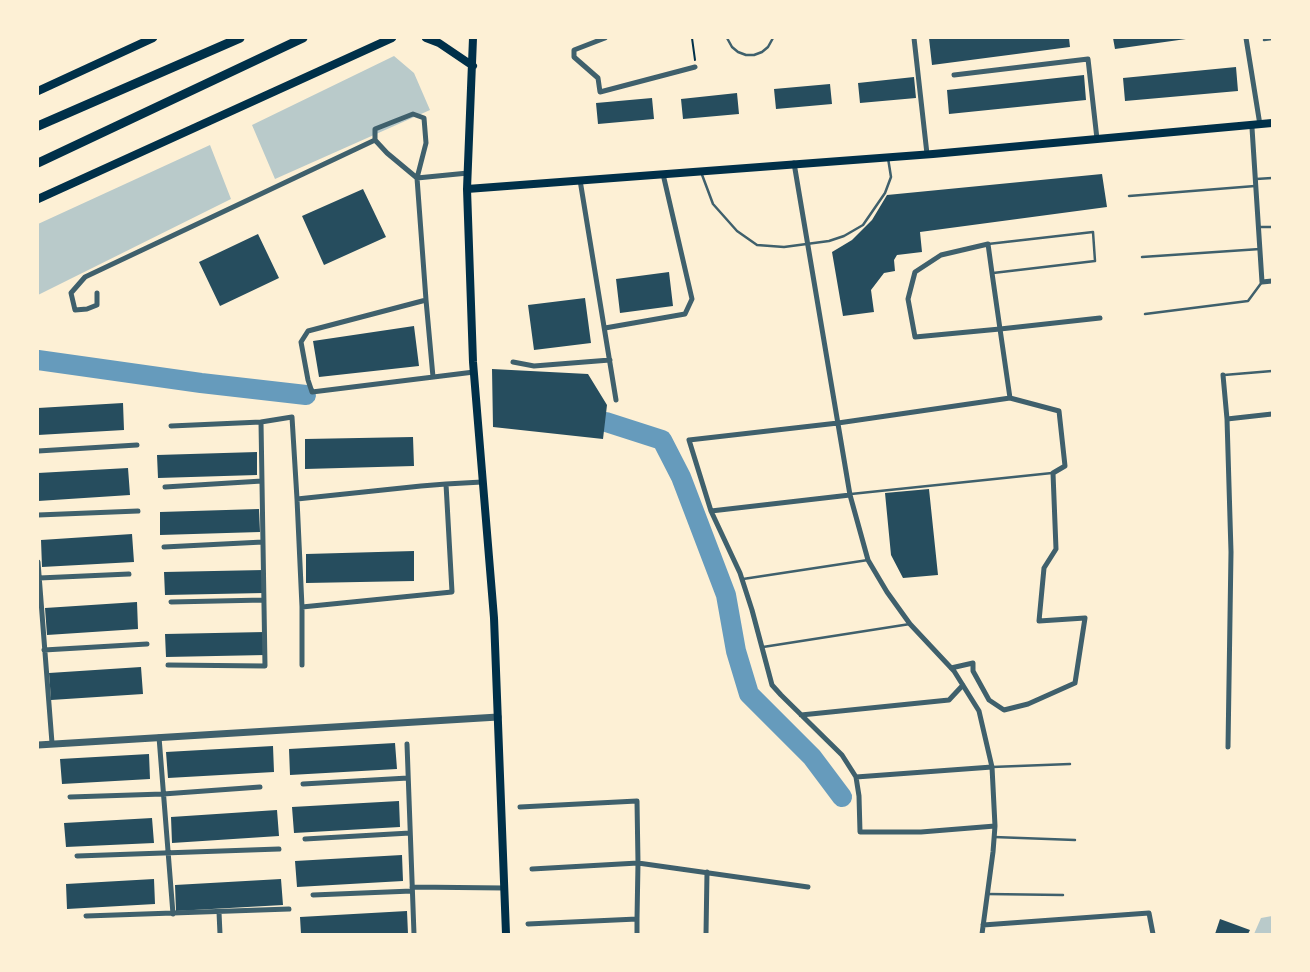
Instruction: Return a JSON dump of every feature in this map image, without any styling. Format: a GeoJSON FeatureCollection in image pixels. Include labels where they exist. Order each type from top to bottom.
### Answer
{"type":"FeatureCollection","features":[{"type":"Feature","properties":{"kind":"highway"},"geometry":{"type":"LineString","coordinates":[[38,126],[240,38]]}},
{"type":"Feature","properties":{"kind":"highway"},"geometry":{"type":"LineString","coordinates":[[38,162],[303,38]]}},
{"type":"Feature","properties":{"kind":"main road"},"geometry":{"type":"LineString","coordinates":[[38,91],[153,38]]}},
{"type":"Feature","properties":{"kind":"main road"},"geometry":{"type":"LineString","coordinates":[[38,200],[392,38]]}},
{"type":"Feature","properties":{"kind":"main road"},"geometry":{"type":"LineString","coordinates":[[426,38],[439,43],[473,66]]}},
{"type":"Feature","properties":{"kind":"main road"},"geometry":{"type":"LineString","coordinates":[[473,38],[467,189],[474,372],[494,618],[506,934]]}},
{"type":"Feature","properties":{"kind":"main road"},"geometry":{"type":"LineString","coordinates":[[467,189],[927,154],[1272,124]]}},
{"type":"Feature","properties":{"kind":"street"},"geometry":{"type":"LineString","coordinates":[[605,38],[574,50],[574,58],[598,78],[600,92],[695,67]]}},
{"type":"Feature","properties":{"kind":"street"},"geometry":{"type":"LineString","coordinates":[[914,38],[927,154]]}},
{"type":"Feature","properties":{"kind":"street"},"geometry":{"type":"LineString","coordinates":[[1246,38],[1260,124]]}},
{"type":"Feature","properties":{"kind":"street"},"geometry":{"type":"LineString","coordinates":[[954,75],[1088,59],[1097,139]]}},
{"type":"Feature","properties":{"kind":"street"},"geometry":{"type":"LineString","coordinates":[[433,377],[417,178],[426,143],[424,118],[413,114],[375,129],[375,140],[387,153],[417,178],[468,173]]}},
{"type":"Feature","properties":{"kind":"street"},"geometry":{"type":"LineString","coordinates":[[1252,128],[1262,282],[1272,281]]}},
{"type":"Feature","properties":{"kind":"street"},"geometry":{"type":"LineString","coordinates":[[97,293],[97,305],[87,309],[75,310],[71,294],[85,277],[375,140]]}},
{"type":"Feature","properties":{"kind":"street"},"geometry":{"type":"LineString","coordinates":[[794,163],[850,495],[868,560],[887,592],[910,624],[951,668],[979,711],[992,767],[995,826],[982,934]]}},
{"type":"Feature","properties":{"kind":"street"},"geometry":{"type":"LineString","coordinates":[[605,328],[685,314],[692,299],[663,174]]}},
{"type":"Feature","properties":{"kind":"street"},"geometry":{"type":"LineString","coordinates":[[580,180],[616,400]]}},
{"type":"Feature","properties":{"kind":"street"},"geometry":{"type":"LineString","coordinates":[[1010,398],[1000,329],[988,244],[941,255],[915,272],[908,299],[915,337],[1000,329],[1100,318]]}},
{"type":"Feature","properties":{"kind":"street"},"geometry":{"type":"LineString","coordinates":[[426,300],[308,331],[301,342],[312,392],[474,372]]}},
{"type":"Feature","properties":{"kind":"street"},"geometry":{"type":"LineString","coordinates":[[513,362],[534,366],[610,360]]}},
{"type":"Feature","properties":{"kind":"street"},"geometry":{"type":"LineString","coordinates":[[1223,375],[1227,419],[1231,552],[1228,747]]}},
{"type":"Feature","properties":{"kind":"street"},"geometry":{"type":"LineString","coordinates":[[951,668],[973,663],[973,671],[989,700],[1004,710],[1028,704],[1076,683],[1085,618],[1039,621],[1044,568],[1056,548],[1053,473],[1065,466],[1059,411],[1010,398],[838,423],[689,440],[712,511],[742,579],[772,684],[842,755],[856,776],[859,796],[860,832],[921,832],[995,826]]}},
{"type":"Feature","properties":{"kind":"street"},"geometry":{"type":"LineString","coordinates":[[1227,419],[1272,414]]}},
{"type":"Feature","properties":{"kind":"street"},"geometry":{"type":"LineString","coordinates":[[171,426],[261,422],[292,417],[302,607],[302,665]]}},
{"type":"Feature","properties":{"kind":"street"},"geometry":{"type":"LineString","coordinates":[[168,666],[265,666],[261,422]]}},
{"type":"Feature","properties":{"kind":"street"},"geometry":{"type":"LineString","coordinates":[[38,451],[137,445]]}},
{"type":"Feature","properties":{"kind":"street"},"geometry":{"type":"LineString","coordinates":[[165,487],[262,481]]}},
{"type":"Feature","properties":{"kind":"street"},"geometry":{"type":"LineString","coordinates":[[296,499],[482,482]]}},
{"type":"Feature","properties":{"kind":"street"},"geometry":{"type":"LineString","coordinates":[[302,607],[452,592],[446,484]]}},
{"type":"Feature","properties":{"kind":"street"},"geometry":{"type":"LineString","coordinates":[[712,511],[850,495]]}},
{"type":"Feature","properties":{"kind":"street"},"geometry":{"type":"LineString","coordinates":[[38,515],[138,511]]}},
{"type":"Feature","properties":{"kind":"street"},"geometry":{"type":"LineString","coordinates":[[164,547],[263,542]]}},
{"type":"Feature","properties":{"kind":"street"},"geometry":{"type":"LineString","coordinates":[[38,562],[52,743]]}},
{"type":"Feature","properties":{"kind":"street"},"geometry":{"type":"LineString","coordinates":[[39,578],[129,574]]}},
{"type":"Feature","properties":{"kind":"street"},"geometry":{"type":"LineString","coordinates":[[171,602],[264,600]]}},
{"type":"Feature","properties":{"kind":"street"},"geometry":{"type":"LineString","coordinates":[[44,650],[147,644]]}},
{"type":"Feature","properties":{"kind":"street"},"geometry":{"type":"LineString","coordinates":[[801,715],[949,700],[963,685]]}},
{"type":"Feature","properties":{"kind":"street"},"geometry":{"type":"LineString","coordinates":[[38,744],[498,717]]}},
{"type":"Feature","properties":{"kind":"street"},"geometry":{"type":"LineString","coordinates":[[159,737],[173,914]]}},
{"type":"Feature","properties":{"kind":"street"},"geometry":{"type":"LineString","coordinates":[[407,744],[414,934]]}},
{"type":"Feature","properties":{"kind":"street"},"geometry":{"type":"LineString","coordinates":[[856,776],[992,767]]}},
{"type":"Feature","properties":{"kind":"street"},"geometry":{"type":"LineString","coordinates":[[303,784],[408,778]]}},
{"type":"Feature","properties":{"kind":"street"},"geometry":{"type":"LineString","coordinates":[[70,797],[163,794],[260,787]]}},
{"type":"Feature","properties":{"kind":"street"},"geometry":{"type":"LineString","coordinates":[[520,807],[637,801],[637,934]]}},
{"type":"Feature","properties":{"kind":"street"},"geometry":{"type":"LineString","coordinates":[[305,839],[410,833]]}},
{"type":"Feature","properties":{"kind":"street"},"geometry":{"type":"LineString","coordinates":[[77,856],[279,849]]}},
{"type":"Feature","properties":{"kind":"street"},"geometry":{"type":"LineString","coordinates":[[532,869],[638,863],[808,886]]}},
{"type":"Feature","properties":{"kind":"street"},"geometry":{"type":"LineString","coordinates":[[706,934],[708,872]]}},
{"type":"Feature","properties":{"kind":"street"},"geometry":{"type":"LineString","coordinates":[[313,895],[412,889],[504,888]]}},
{"type":"Feature","properties":{"kind":"street"},"geometry":{"type":"LineString","coordinates":[[86,916],[289,909]]}},
{"type":"Feature","properties":{"kind":"street"},"geometry":{"type":"LineString","coordinates":[[219,912],[220,934]]}},
{"type":"Feature","properties":{"kind":"street"},"geometry":{"type":"LineString","coordinates":[[983,925],[1148,913]]}},
{"type":"Feature","properties":{"kind":"street"},"geometry":{"type":"LineString","coordinates":[[1148,913],[1149,934]]}},
{"type":"Feature","properties":{"kind":"street"},"geometry":{"type":"LineString","coordinates":[[1148,913],[1153,934]]}},
{"type":"Feature","properties":{"kind":"street"},"geometry":{"type":"LineString","coordinates":[[528,924],[637,919]]}},
{"type":"Feature","properties":{"kind":"lane"},"geometry":{"type":"LineString","coordinates":[[727,38],[732,47],[746,55],[762,52],[768,47],[773,38]]}},
{"type":"Feature","properties":{"kind":"lane"},"geometry":{"type":"LineString","coordinates":[[1264,40],[1272,39]]}},
{"type":"Feature","properties":{"kind":"lane"},"geometry":{"type":"LineString","coordinates":[[700,171],[713,204],[737,231],[757,245],[784,248],[829,241],[844,236],[863,225],[885,193],[890,177],[888,157]]}},
{"type":"Feature","properties":{"kind":"lane"},"geometry":{"type":"LineString","coordinates":[[1255,179],[1272,178]]}},
{"type":"Feature","properties":{"kind":"lane"},"geometry":{"type":"LineString","coordinates":[[1129,196],[1256,186]]}},
{"type":"Feature","properties":{"kind":"lane"},"geometry":{"type":"LineString","coordinates":[[1258,228],[1272,226]]}},
{"type":"Feature","properties":{"kind":"lane"},"geometry":{"type":"LineString","coordinates":[[988,244],[1092,232],[1095,261],[992,273]]}},
{"type":"Feature","properties":{"kind":"lane"},"geometry":{"type":"LineString","coordinates":[[1142,257],[1260,249]]}},
{"type":"Feature","properties":{"kind":"lane"},"geometry":{"type":"LineString","coordinates":[[1145,314],[1248,301],[1262,282]]}},
{"type":"Feature","properties":{"kind":"lane"},"geometry":{"type":"LineString","coordinates":[[1223,375],[1272,371]]}},
{"type":"Feature","properties":{"kind":"lane"},"geometry":{"type":"LineString","coordinates":[[850,495],[1053,473]]}},
{"type":"Feature","properties":{"kind":"lane"},"geometry":{"type":"LineString","coordinates":[[742,579],[868,560]]}},
{"type":"Feature","properties":{"kind":"lane"},"geometry":{"type":"LineString","coordinates":[[762,648],[910,624]]}},
{"type":"Feature","properties":{"kind":"lane"},"geometry":{"type":"LineString","coordinates":[[992,767],[1070,764]]}},
{"type":"Feature","properties":{"kind":"lane"},"geometry":{"type":"LineString","coordinates":[[994,837],[1075,840]]}},
{"type":"Feature","properties":{"kind":"lane"},"geometry":{"type":"LineString","coordinates":[[988,894],[1063,895]]}},
{"type":"Feature","properties":{"kind":"path"},"geometry":{"type":"LineString","coordinates":[[692,38],[695,67]]}},
{"type":"Feature","properties":{"kind":"shaded area"},"geometry":{"type":"Polygon","coordinates":[[[394,56],[414,73],[430,110],[275,179],[252,125],[394,56]]]}},
{"type":"Feature","properties":{"kind":"shaded area"},"geometry":{"type":"Polygon","coordinates":[[[210,145],[231,199],[38,295],[38,224],[210,145]]]}},
{"type":"Feature","properties":{"kind":"shaded area"},"geometry":{"type":"Polygon","coordinates":[[[1272,916],[1272,934],[1254,934],[1261,918],[1272,916]]]}},
{"type":"Feature","properties":{"kind":"building"},"geometry":{"type":"Polygon","coordinates":[[[929,38],[1069,38],[1070,47],[932,65],[929,38]]]}},
{"type":"Feature","properties":{"kind":"building"},"geometry":{"type":"Polygon","coordinates":[[[1113,38],[1186,38],[1186,39],[1115,49],[1113,38]]]}},
{"type":"Feature","properties":{"kind":"building"},"geometry":{"type":"Polygon","coordinates":[[[1236,67],[1238,91],[1125,101],[1123,78],[1236,67]]]}},
{"type":"Feature","properties":{"kind":"building"},"geometry":{"type":"Polygon","coordinates":[[[1084,75],[1086,100],[949,114],[947,90],[1084,75]]]}},
{"type":"Feature","properties":{"kind":"building"},"geometry":{"type":"Polygon","coordinates":[[[914,77],[916,98],[860,103],[858,83],[914,77]]]}},
{"type":"Feature","properties":{"kind":"building"},"geometry":{"type":"Polygon","coordinates":[[[830,84],[832,104],[776,109],[774,89],[830,84]]]}},
{"type":"Feature","properties":{"kind":"building"},"geometry":{"type":"Polygon","coordinates":[[[737,93],[739,114],[683,119],[681,99],[737,93]]]}},
{"type":"Feature","properties":{"kind":"building"},"geometry":{"type":"Polygon","coordinates":[[[652,98],[654,119],[598,124],[596,103],[652,98]]]}},
{"type":"Feature","properties":{"kind":"building"},"geometry":{"type":"Polygon","coordinates":[[[1102,174],[1107,207],[920,232],[922,252],[897,255],[894,260],[895,271],[884,273],[871,290],[874,312],[843,316],[832,252],[852,240],[872,220],[887,195],[1102,174]]]}},
{"type":"Feature","properties":{"kind":"building"},"geometry":{"type":"Polygon","coordinates":[[[363,189],[386,237],[324,265],[302,216],[363,189]]]}},
{"type":"Feature","properties":{"kind":"building"},"geometry":{"type":"Polygon","coordinates":[[[258,234],[279,278],[220,306],[199,262],[258,234]]]}},
{"type":"Feature","properties":{"kind":"building"},"geometry":{"type":"Polygon","coordinates":[[[669,272],[673,306],[620,313],[616,279],[669,272]]]}},
{"type":"Feature","properties":{"kind":"building"},"geometry":{"type":"Polygon","coordinates":[[[585,298],[591,343],[534,350],[528,305],[585,298]]]}},
{"type":"Feature","properties":{"kind":"building"},"geometry":{"type":"Polygon","coordinates":[[[414,326],[419,366],[319,377],[313,341],[414,326]]]}},
{"type":"Feature","properties":{"kind":"building"},"geometry":{"type":"Polygon","coordinates":[[[492,369],[588,374],[607,405],[603,439],[493,427],[492,369]]]}},
{"type":"Feature","properties":{"kind":"building"},"geometry":{"type":"Polygon","coordinates":[[[123,403],[124,430],[38,435],[38,408],[123,403]]]}},
{"type":"Feature","properties":{"kind":"building"},"geometry":{"type":"Polygon","coordinates":[[[413,437],[414,466],[305,469],[305,439],[413,437]]]}},
{"type":"Feature","properties":{"kind":"building"},"geometry":{"type":"Polygon","coordinates":[[[257,452],[257,475],[158,478],[157,455],[257,452]]]}},
{"type":"Feature","properties":{"kind":"building"},"geometry":{"type":"Polygon","coordinates":[[[128,468],[130,495],[38,501],[38,473],[128,468]]]}},
{"type":"Feature","properties":{"kind":"building"},"geometry":{"type":"Polygon","coordinates":[[[929,489],[938,575],[903,578],[891,555],[885,493],[929,489]]]}},
{"type":"Feature","properties":{"kind":"building"},"geometry":{"type":"Polygon","coordinates":[[[259,509],[260,532],[160,535],[160,512],[259,509]]]}},
{"type":"Feature","properties":{"kind":"building"},"geometry":{"type":"Polygon","coordinates":[[[132,534],[134,562],[42,567],[41,540],[132,534]]]}},
{"type":"Feature","properties":{"kind":"building"},"geometry":{"type":"Polygon","coordinates":[[[414,551],[414,581],[306,583],[306,554],[414,551]]]}},
{"type":"Feature","properties":{"kind":"building"},"geometry":{"type":"Polygon","coordinates":[[[264,570],[264,593],[165,595],[164,572],[264,570]]]}},
{"type":"Feature","properties":{"kind":"building"},"geometry":{"type":"Polygon","coordinates":[[[137,602],[138,629],[47,635],[45,608],[137,602]]]}},
{"type":"Feature","properties":{"kind":"building"},"geometry":{"type":"Polygon","coordinates":[[[265,632],[266,655],[166,657],[165,634],[265,632]]]}},
{"type":"Feature","properties":{"kind":"building"},"geometry":{"type":"Polygon","coordinates":[[[141,667],[143,694],[51,700],[49,673],[141,667]]]}},
{"type":"Feature","properties":{"kind":"building"},"geometry":{"type":"Polygon","coordinates":[[[395,743],[397,769],[290,775],[289,749],[395,743]]]}},
{"type":"Feature","properties":{"kind":"building"},"geometry":{"type":"Polygon","coordinates":[[[273,746],[274,772],[168,778],[166,752],[273,746]]]}},
{"type":"Feature","properties":{"kind":"building"},"geometry":{"type":"Polygon","coordinates":[[[149,754],[150,779],[62,784],[60,759],[149,754]]]}},
{"type":"Feature","properties":{"kind":"building"},"geometry":{"type":"Polygon","coordinates":[[[399,801],[400,827],[294,833],[292,807],[399,801]]]}},
{"type":"Feature","properties":{"kind":"building"},"geometry":{"type":"Polygon","coordinates":[[[277,810],[279,836],[172,843],[171,817],[277,810]]]}},
{"type":"Feature","properties":{"kind":"building"},"geometry":{"type":"Polygon","coordinates":[[[152,818],[154,843],[66,847],[64,823],[152,818]]]}},
{"type":"Feature","properties":{"kind":"building"},"geometry":{"type":"Polygon","coordinates":[[[402,855],[403,881],[297,887],[295,861],[402,855]]]}},
{"type":"Feature","properties":{"kind":"building"},"geometry":{"type":"Polygon","coordinates":[[[154,879],[155,904],[67,909],[66,884],[154,879]]]}},
{"type":"Feature","properties":{"kind":"building"},"geometry":{"type":"Polygon","coordinates":[[[281,879],[283,905],[176,911],[175,885],[281,879]]]}},
{"type":"Feature","properties":{"kind":"building"},"geometry":{"type":"Polygon","coordinates":[[[407,911],[408,934],[301,934],[300,917],[407,911]]]}},
{"type":"Feature","properties":{"kind":"building"},"geometry":{"type":"Polygon","coordinates":[[[1220,919],[1250,930],[1248,934],[1215,934],[1220,919]]]}},
{"type":"Feature","properties":{"kind":"waterway"},"geometry":{"type":"LineString","coordinates":[[38,360],[201,383],[306,395]]}},
{"type":"Feature","properties":{"kind":"waterway"},"geometry":{"type":"LineString","coordinates":[[606,422],[662,440],[681,477],[726,595],[736,651],[749,694],[812,757],[842,797]]}}]}
